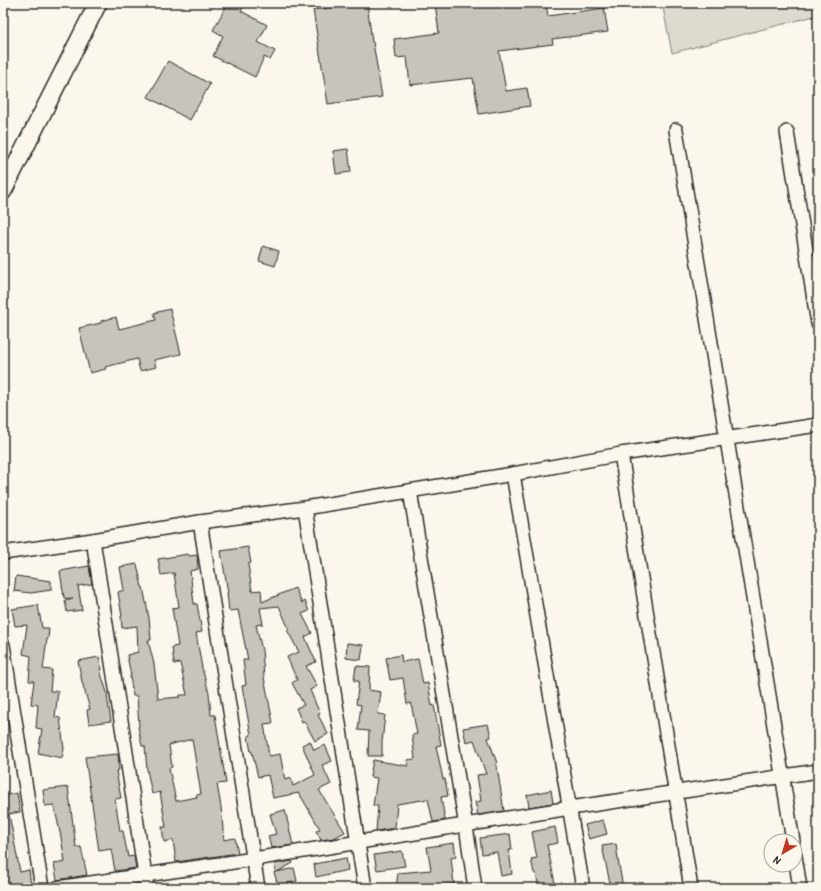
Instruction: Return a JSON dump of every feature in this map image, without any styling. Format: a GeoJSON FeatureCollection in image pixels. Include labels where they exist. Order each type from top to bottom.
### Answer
{"type":"FeatureCollection","features":[{"type":"Feature","properties":{"kind":"street"},"geometry":{"type":"LineString","coordinates":[[3,191],[98,3]]}},
{"type":"Feature","properties":{"kind":"street"},"geometry":{"type":"LineString","coordinates":[[676,130],[792,833]]}},
{"type":"Feature","properties":{"kind":"street"},"geometry":{"type":"LineString","coordinates":[[787,132],[818,324]]}},
{"type":"Feature","properties":{"kind":"street"},"geometry":{"type":"LineString","coordinates":[[3,553],[200,522],[305,508],[513,474],[620,454],[818,425]]}},
{"type":"Feature","properties":{"kind":"street"},"geometry":{"type":"LineString","coordinates":[[620,454],[677,792],[691,888]]}},
{"type":"Feature","properties":{"kind":"street"},"geometry":{"type":"LineString","coordinates":[[513,474],[583,888]]}},
{"type":"Feature","properties":{"kind":"street"},"geometry":{"type":"LineString","coordinates":[[410,491],[475,888]]}},
{"type":"Feature","properties":{"kind":"street"},"geometry":{"type":"LineString","coordinates":[[305,508],[365,888]]}},
{"type":"Feature","properties":{"kind":"street"},"geometry":{"type":"LineString","coordinates":[[200,522],[258,888]]}},
{"type":"Feature","properties":{"kind":"street"},"geometry":{"type":"LineString","coordinates":[[93,540],[146,882]]}},
{"type":"Feature","properties":{"kind":"street"},"geometry":{"type":"LineString","coordinates":[[3,645],[42,888]]}},
{"type":"Feature","properties":{"kind":"street"},"geometry":{"type":"LineString","coordinates":[[57,888],[146,882],[254,859],[570,808],[818,771]]}},
{"type":"Feature","properties":{"kind":"street"},"geometry":{"type":"LineString","coordinates":[[798,873],[800,888]]}},
{"type":"Feature","properties":{"kind":"shaded area"},"geometry":{"type":"Polygon","coordinates":[[[662,3],[818,3],[818,15],[672,53],[662,3]]]}},
{"type":"Feature","properties":{"kind":"building"},"geometry":{"type":"Polygon","coordinates":[[[228,3],[246,3],[241,11],[267,25],[258,42],[275,51],[270,60],[264,57],[255,77],[213,56],[223,36],[213,30],[228,3]]]}},
{"type":"Feature","properties":{"kind":"building"},"geometry":{"type":"Polygon","coordinates":[[[367,3],[372,42],[382,97],[328,104],[313,10],[367,3]]]}},
{"type":"Feature","properties":{"kind":"building"},"geometry":{"type":"Polygon","coordinates":[[[435,3],[546,3],[548,16],[604,8],[608,32],[552,39],[553,44],[499,51],[506,91],[527,88],[530,106],[479,114],[473,78],[410,85],[407,57],[396,58],[394,39],[439,33],[435,3]]]}},
{"type":"Feature","properties":{"kind":"building"},"geometry":{"type":"Polygon","coordinates":[[[168,61],[210,84],[190,120],[148,97],[168,61]]]}},
{"type":"Feature","properties":{"kind":"building"},"geometry":{"type":"Polygon","coordinates":[[[348,149],[351,172],[336,174],[333,151],[348,149]]]}},
{"type":"Feature","properties":{"kind":"building"},"geometry":{"type":"Polygon","coordinates":[[[263,246],[279,251],[275,266],[259,261],[263,246]]]}},
{"type":"Feature","properties":{"kind":"building"},"geometry":{"type":"Polygon","coordinates":[[[170,309],[181,354],[154,360],[156,367],[140,371],[137,359],[105,367],[106,369],[90,373],[79,328],[101,323],[101,321],[116,317],[119,329],[156,320],[154,313],[170,309]]]}},
{"type":"Feature","properties":{"kind":"building"},"geometry":{"type":"Polygon","coordinates":[[[248,547],[251,563],[248,564],[252,591],[261,590],[262,602],[295,588],[302,603],[305,601],[309,611],[302,614],[312,633],[305,637],[316,662],[306,666],[317,686],[310,690],[320,714],[318,715],[328,734],[315,741],[304,721],[302,722],[296,708],[304,705],[292,683],[297,680],[287,657],[299,652],[287,630],[289,629],[279,606],[260,608],[263,624],[256,625],[262,650],[264,677],[273,723],[264,724],[269,756],[280,754],[285,780],[291,778],[293,786],[315,775],[302,745],[310,741],[314,750],[325,745],[332,761],[322,765],[331,784],[319,790],[345,832],[334,838],[321,840],[316,831],[320,829],[299,793],[273,798],[268,775],[258,777],[248,736],[251,735],[242,686],[246,685],[243,660],[248,660],[238,610],[229,611],[228,593],[221,551],[248,547]]]}},
{"type":"Feature","properties":{"kind":"building"},"geometry":{"type":"Polygon","coordinates":[[[188,554],[189,556],[197,555],[198,569],[190,571],[194,604],[197,604],[202,632],[196,633],[202,668],[209,693],[211,715],[215,715],[226,783],[217,784],[224,840],[235,838],[238,853],[176,862],[173,840],[164,842],[162,827],[166,827],[160,792],[152,794],[147,770],[145,746],[142,746],[138,727],[137,696],[133,696],[127,655],[138,652],[137,626],[122,628],[122,616],[118,592],[124,590],[120,567],[137,564],[149,618],[151,640],[148,640],[154,664],[158,699],[187,695],[180,663],[174,664],[172,647],[178,646],[172,608],[179,607],[174,573],[161,575],[158,559],[188,554]],[[192,739],[169,745],[172,767],[169,768],[176,801],[197,797],[196,795],[201,794],[192,739]]]}},
{"type":"Feature","properties":{"kind":"building"},"geometry":{"type":"Polygon","coordinates":[[[89,566],[92,584],[78,586],[82,610],[67,612],[65,600],[73,599],[64,598],[60,571],[89,566]]]}},
{"type":"Feature","properties":{"kind":"building"},"geometry":{"type":"Polygon","coordinates":[[[16,576],[51,581],[51,590],[31,593],[14,591],[16,576]]]}},
{"type":"Feature","properties":{"kind":"building"},"geometry":{"type":"Polygon","coordinates":[[[38,605],[42,628],[49,628],[43,669],[52,670],[50,691],[58,691],[55,717],[60,718],[64,749],[62,758],[38,753],[42,729],[36,728],[38,705],[31,704],[34,681],[29,681],[31,656],[23,654],[27,625],[15,626],[12,609],[38,605]]]}},
{"type":"Feature","properties":{"kind":"building"},"geometry":{"type":"Polygon","coordinates":[[[347,643],[363,645],[361,660],[346,658],[347,643]]]}},
{"type":"Feature","properties":{"kind":"building"},"geometry":{"type":"Polygon","coordinates":[[[401,655],[402,662],[418,659],[423,684],[428,683],[432,706],[434,705],[441,745],[436,746],[448,796],[441,797],[445,820],[433,822],[428,799],[397,804],[395,828],[376,831],[378,806],[373,806],[377,778],[370,777],[373,760],[408,766],[407,760],[415,759],[412,735],[417,734],[411,703],[407,704],[403,678],[390,680],[386,658],[401,655]]]}},
{"type":"Feature","properties":{"kind":"building"},"geometry":{"type":"Polygon","coordinates":[[[99,657],[102,670],[100,670],[108,696],[111,721],[89,724],[87,710],[90,709],[82,682],[78,661],[99,657]]]}},
{"type":"Feature","properties":{"kind":"building"},"geometry":{"type":"Polygon","coordinates":[[[356,666],[370,667],[369,690],[381,692],[378,714],[385,715],[382,756],[368,756],[369,731],[358,730],[361,705],[356,704],[359,681],[354,681],[356,666]]]}},
{"type":"Feature","properties":{"kind":"building"},"geometry":{"type":"Polygon","coordinates":[[[488,724],[491,737],[488,738],[496,760],[504,811],[478,815],[475,802],[481,801],[477,775],[486,774],[474,740],[466,742],[463,728],[488,724]]]}},
{"type":"Feature","properties":{"kind":"building"},"geometry":{"type":"Polygon","coordinates":[[[118,754],[119,770],[116,771],[121,798],[115,799],[120,831],[123,831],[128,857],[134,856],[136,868],[115,871],[111,849],[99,851],[85,757],[118,754]]]}},
{"type":"Feature","properties":{"kind":"building"},"geometry":{"type":"Polygon","coordinates":[[[68,787],[76,847],[81,847],[87,875],[57,880],[54,864],[65,862],[54,805],[45,806],[43,790],[68,787]]]}},
{"type":"Feature","properties":{"kind":"building"},"geometry":{"type":"Polygon","coordinates":[[[551,790],[553,803],[529,807],[527,795],[551,790]]]}},
{"type":"Feature","properties":{"kind":"building"},"geometry":{"type":"Polygon","coordinates":[[[17,793],[20,812],[9,814],[20,872],[29,870],[31,885],[3,888],[3,796],[17,793]]]}},
{"type":"Feature","properties":{"kind":"building"},"geometry":{"type":"Polygon","coordinates":[[[285,810],[293,845],[271,848],[268,836],[276,834],[270,814],[285,810]]]}},
{"type":"Feature","properties":{"kind":"building"},"geometry":{"type":"Polygon","coordinates":[[[603,820],[607,834],[589,839],[585,825],[603,820]]]}},
{"type":"Feature","properties":{"kind":"building"},"geometry":{"type":"Polygon","coordinates":[[[555,827],[558,843],[547,845],[556,888],[539,888],[531,859],[537,858],[532,832],[555,827]]]}},
{"type":"Feature","properties":{"kind":"building"},"geometry":{"type":"Polygon","coordinates":[[[510,834],[512,850],[509,850],[512,874],[501,876],[497,852],[482,854],[480,838],[510,834]]]}},
{"type":"Feature","properties":{"kind":"building"},"geometry":{"type":"Polygon","coordinates":[[[454,843],[456,857],[451,858],[454,884],[396,888],[398,873],[431,870],[427,847],[454,843]]]}},
{"type":"Feature","properties":{"kind":"building"},"geometry":{"type":"Polygon","coordinates":[[[616,844],[623,888],[611,888],[602,846],[616,844]]]}},
{"type":"Feature","properties":{"kind":"building"},"geometry":{"type":"Polygon","coordinates":[[[402,851],[405,866],[377,870],[374,855],[402,851]]]}},
{"type":"Feature","properties":{"kind":"building"},"geometry":{"type":"Polygon","coordinates":[[[346,858],[348,870],[316,877],[314,864],[346,858]]]}},
{"type":"Feature","properties":{"kind":"building"},"geometry":{"type":"Polygon","coordinates":[[[292,861],[293,863],[277,872],[294,868],[297,881],[278,886],[274,872],[276,872],[274,864],[292,861]]]}}]}
